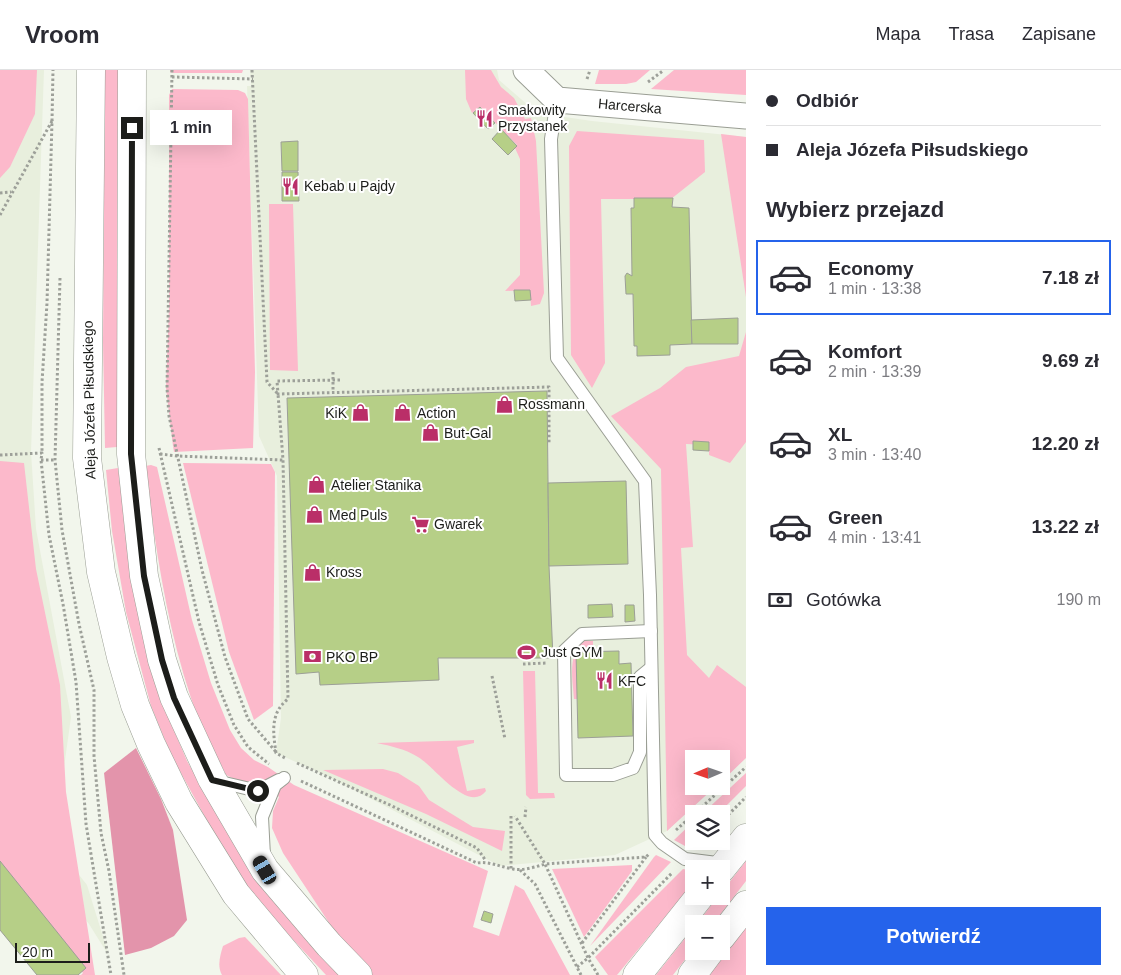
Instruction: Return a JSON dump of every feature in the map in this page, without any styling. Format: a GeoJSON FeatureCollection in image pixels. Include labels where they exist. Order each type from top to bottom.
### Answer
{"type":"FeatureCollection","features":[{"type":"Feature","properties":{"kind":"main road","name":"Aleja Józefa Piłsudskiego"},"geometry":{"type":"LineString","coordinates":[[91,70],[87,458],[101,572],[121,657],[135,705],[151,744],[179,802],[236,894],[304,975]]}},
{"type":"Feature","properties":{"kind":"main road"},"geometry":{"type":"LineString","coordinates":[[132,70],[131,454],[144,576],[162,660],[174,698],[212,780],[265,870],[329,945],[358,974]]}},
{"type":"Feature","properties":{"kind":"main road"},"geometry":{"type":"LineString","coordinates":[[729,860],[746,838]]}},
{"type":"Feature","properties":{"kind":"main road"},"geometry":{"type":"LineString","coordinates":[[637,975],[693,905]]}},
{"type":"Feature","properties":{"kind":"main road"},"geometry":{"type":"LineString","coordinates":[[730,925],[746,905]]}},
{"type":"Feature","properties":{"kind":"main road"},"geometry":{"type":"LineString","coordinates":[[692,975],[703,960]]}},
{"type":"Feature","properties":{"kind":"street"},"geometry":{"type":"LineString","coordinates":[[526,70],[557,100]]}},
{"type":"Feature","properties":{"kind":"street","name":"Harcerska"},"geometry":{"type":"LineString","coordinates":[[557,100],[746,116]]}},
{"type":"Feature","properties":{"kind":"lane"},"geometry":{"type":"LineString","coordinates":[[557,100],[552,139],[557,358],[645,481],[651,631],[655,835],[662,843],[685,859],[691,860]]}},
{"type":"Feature","properties":{"kind":"lane"},"geometry":{"type":"LineString","coordinates":[[651,631],[582,634],[564,651],[566,775],[613,775],[634,768],[640,752],[640,677],[652,668]]}},
{"type":"Feature","properties":{"kind":"lane"},"geometry":{"type":"LineString","coordinates":[[212,780],[258,791],[284,778],[276,785],[262,817],[265,870]]}},
{"type":"Feature","properties":{"kind":"path"},"geometry":{"type":"LineString","coordinates":[[54,70],[48,303],[42,382],[41,460],[48,535],[63,604],[76,682],[87,832],[111,975]]}},
{"type":"Feature","properties":{"kind":"path"},"geometry":{"type":"LineString","coordinates":[[172,70],[167,388],[169,416],[202,570],[226,657],[248,719],[276,753],[390,805],[477,848],[486,861]]}},
{"type":"Feature","properties":{"kind":"path"},"geometry":{"type":"LineString","coordinates":[[252,70],[267,382],[278,394],[548,387],[549,443]]}},
{"type":"Feature","properties":{"kind":"path"},"geometry":{"type":"LineString","coordinates":[[172,77],[253,79]]}},
{"type":"Feature","properties":{"kind":"path"},"geometry":{"type":"LineString","coordinates":[[0,215],[52,121]]}},
{"type":"Feature","properties":{"kind":"path"},"geometry":{"type":"LineString","coordinates":[[0,192],[12,192]]}},
{"type":"Feature","properties":{"kind":"path"},"geometry":{"type":"LineString","coordinates":[[333,372],[333,392]]}},
{"type":"Feature","properties":{"kind":"path"},"geometry":{"type":"LineString","coordinates":[[276,753],[273,731],[275,715],[281,705],[288,699],[283,460],[277,381],[340,380]]}},
{"type":"Feature","properties":{"kind":"path"},"geometry":{"type":"LineString","coordinates":[[0,455],[42,453]]}},
{"type":"Feature","properties":{"kind":"path"},"geometry":{"type":"LineString","coordinates":[[270,764],[248,747],[234,725],[218,685],[199,622],[160,454],[283,460]]}},
{"type":"Feature","properties":{"kind":"path"},"geometry":{"type":"LineString","coordinates":[[41,460],[55,460],[62,530],[79,624],[94,690],[94,756],[101,833],[109,871],[124,975]]}},
{"type":"Feature","properties":{"kind":"path"},"geometry":{"type":"LineString","coordinates":[[523,664],[541,664]]}},
{"type":"Feature","properties":{"kind":"path"},"geometry":{"type":"LineString","coordinates":[[492,676],[505,739]]}},
{"type":"Feature","properties":{"kind":"path"},"geometry":{"type":"LineString","coordinates":[[704,805],[746,767]]}},
{"type":"Feature","properties":{"kind":"path"},"geometry":{"type":"LineString","coordinates":[[295,778],[477,863],[486,861],[520,870],[545,864],[646,856]]}},
{"type":"Feature","properties":{"kind":"path"},"geometry":{"type":"LineString","coordinates":[[730,813],[746,797]]}},
{"type":"Feature","properties":{"kind":"path"},"geometry":{"type":"LineString","coordinates":[[525,817],[526,807]]}},
{"type":"Feature","properties":{"kind":"path"},"geometry":{"type":"LineString","coordinates":[[511,869],[513,816],[545,864],[588,958],[598,975]]}},
{"type":"Feature","properties":{"kind":"path"},"geometry":{"type":"LineString","coordinates":[[582,943],[646,856],[685,822]]}},
{"type":"Feature","properties":{"kind":"path"},"geometry":{"type":"LineString","coordinates":[[577,967],[685,859]]}},
{"type":"Feature","properties":{"kind":"path"},"geometry":{"type":"LineString","coordinates":[[520,870],[535,884],[581,975]]}},
{"type":"Feature","properties":{"kind":"shaded area"},"geometry":{"type":"Polygon","coordinates":[[[0,70],[44,70],[31,452],[36,529],[71,717],[61,789],[72,866],[87,885],[109,956],[89,924],[0,810],[0,70]]]}},
{"type":"Feature","properties":{"kind":"shaded area"},"geometry":{"type":"Polygon","coordinates":[[[0,70],[37,70],[35,114],[10,167],[0,178],[0,70]]]}},
{"type":"Feature","properties":{"kind":"shaded area"},"geometry":{"type":"Polygon","coordinates":[[[105,70],[120,70],[117,447],[105,448],[103,342],[105,70]]]}},
{"type":"Feature","properties":{"kind":"shaded area"},"geometry":{"type":"Polygon","coordinates":[[[170,70],[243,70],[242,73],[174,73],[170,72],[170,70]]]}},
{"type":"Feature","properties":{"kind":"shaded area"},"geometry":{"type":"Polygon","coordinates":[[[250,70],[497,70],[499,80],[537,113],[592,121],[746,137],[746,754],[730,757],[730,750],[685,750],[685,795],[704,795],[694,805],[685,805],[685,813],[667,831],[615,855],[500,866],[329,777],[276,753],[281,718],[277,476],[259,436],[247,86],[251,86],[250,70]]]}},
{"type":"Feature","properties":{"kind":"shaded area"},"geometry":{"type":"Polygon","coordinates":[[[465,70],[491,70],[501,87],[514,98],[525,119],[531,118],[536,141],[544,293],[540,304],[531,306],[530,290],[505,291],[520,275],[520,159],[515,148],[517,145],[480,107],[472,113],[466,99],[465,70]]]}},
{"type":"Feature","properties":{"kind":"shaded area"},"geometry":{"type":"Polygon","coordinates":[[[599,70],[650,70],[636,82],[626,84],[595,84],[599,70]]]}},
{"type":"Feature","properties":{"kind":"shaded area"},"geometry":{"type":"Polygon","coordinates":[[[674,70],[746,70],[746,95],[651,89],[674,70]]]}},
{"type":"Feature","properties":{"kind":"shaded area"},"geometry":{"type":"Polygon","coordinates":[[[172,89],[238,90],[245,93],[248,99],[255,372],[253,448],[174,452],[166,388],[169,306],[169,95],[172,89]]]}},
{"type":"Feature","properties":{"kind":"shaded area"},"geometry":{"type":"Polygon","coordinates":[[[577,131],[704,140],[705,172],[671,199],[601,199],[605,363],[592,388],[571,355],[569,146],[577,131]]]}},
{"type":"Feature","properties":{"kind":"shaded area"},"geometry":{"type":"Polygon","coordinates":[[[721,134],[746,137],[746,297],[721,134]]]}},
{"type":"Feature","properties":{"kind":"shaded area"},"geometry":{"type":"Polygon","coordinates":[[[269,204],[293,204],[298,371],[270,370],[269,204]]]}},
{"type":"Feature","properties":{"kind":"shaded area"},"geometry":{"type":"Polygon","coordinates":[[[746,332],[746,442],[730,463],[709,455],[709,445],[686,444],[693,547],[681,548],[687,655],[709,678],[717,665],[746,687],[746,758],[730,773],[730,750],[685,750],[685,795],[706,795],[695,805],[685,805],[685,814],[667,831],[661,469],[611,416],[660,388],[686,367],[739,356],[746,332]]]}},
{"type":"Feature","properties":{"kind":"shaded area"},"geometry":{"type":"Polygon","coordinates":[[[0,461],[24,463],[36,569],[60,685],[66,792],[95,975],[81,975],[83,973],[0,873],[0,461]]]}},
{"type":"Feature","properties":{"kind":"shaded area"},"geometry":{"type":"Polygon","coordinates":[[[183,463],[271,464],[275,472],[273,706],[254,720],[229,652],[183,463]]]}},
{"type":"Feature","properties":{"kind":"shaded area"},"geometry":{"type":"Polygon","coordinates":[[[145,466],[157,467],[192,620],[211,683],[230,730],[241,748],[254,760],[294,785],[488,871],[473,927],[499,936],[515,885],[524,890],[570,975],[372,975],[345,947],[283,853],[272,828],[273,811],[279,797],[260,780],[242,781],[226,775],[198,717],[182,670],[162,583],[145,466]]]}},
{"type":"Feature","properties":{"kind":"shaded area"},"geometry":{"type":"Polygon","coordinates":[[[118,468],[137,599],[159,695],[187,761],[248,866],[341,975],[326,975],[272,917],[233,868],[171,755],[151,706],[126,612],[112,531],[106,470],[118,468]]]}},
{"type":"Feature","properties":{"kind":"shaded area"},"geometry":{"type":"Polygon","coordinates":[[[584,641],[593,641],[593,652],[577,699],[574,699],[573,660],[579,646],[584,641]]]}},
{"type":"Feature","properties":{"kind":"shaded area"},"geometry":{"type":"Polygon","coordinates":[[[523,671],[535,671],[538,793],[554,793],[555,798],[530,799],[526,795],[523,671]]]}},
{"type":"Feature","properties":{"kind":"shaded area"},"geometry":{"type":"Polygon","coordinates":[[[474,740],[474,743],[457,747],[467,791],[485,788],[486,791],[479,797],[470,797],[461,793],[413,754],[377,743],[474,740]]]}},
{"type":"Feature","properties":{"kind":"shaded area"},"geometry":{"type":"Polygon","coordinates":[[[136,748],[161,799],[173,830],[187,920],[174,936],[151,948],[125,955],[104,773],[136,748]]]}},
{"type":"Feature","properties":{"kind":"shaded area"},"geometry":{"type":"Polygon","coordinates":[[[383,769],[398,773],[419,786],[429,800],[473,827],[505,831],[502,851],[426,814],[323,770],[383,769]]]}},
{"type":"Feature","properties":{"kind":"shaded area"},"geometry":{"type":"Polygon","coordinates":[[[746,773],[746,786],[727,805],[712,805],[722,795],[730,795],[730,788],[746,773]]]}},
{"type":"Feature","properties":{"kind":"shaded area"},"geometry":{"type":"Polygon","coordinates":[[[685,830],[685,846],[674,840],[685,830]]]}},
{"type":"Feature","properties":{"kind":"shaded area"},"geometry":{"type":"Polygon","coordinates":[[[656,855],[671,862],[590,946],[654,857],[656,855]]]}},
{"type":"Feature","properties":{"kind":"shaded area"},"geometry":{"type":"Polygon","coordinates":[[[746,861],[746,881],[730,902],[730,881],[746,861]]]}},
{"type":"Feature","properties":{"kind":"shaded area"},"geometry":{"type":"Polygon","coordinates":[[[632,865],[632,871],[584,937],[552,869],[632,865]]]}},
{"type":"Feature","properties":{"kind":"shaded area"},"geometry":{"type":"Polygon","coordinates":[[[683,869],[685,869],[685,893],[617,975],[608,975],[595,957],[683,869]]]}},
{"type":"Feature","properties":{"kind":"shaded area"},"geometry":{"type":"Polygon","coordinates":[[[711,905],[728,905],[720,915],[704,915],[711,905]]]}},
{"type":"Feature","properties":{"kind":"shaded area"},"geometry":{"type":"Polygon","coordinates":[[[746,922],[746,975],[706,975],[717,960],[730,960],[730,943],[746,922]]]}},
{"type":"Feature","properties":{"kind":"shaded area"},"geometry":{"type":"Polygon","coordinates":[[[245,937],[281,975],[222,975],[219,965],[223,946],[245,937]]]}},
{"type":"Feature","properties":{"kind":"shaded area"},"geometry":{"type":"Polygon","coordinates":[[[685,938],[685,960],[673,975],[656,975],[685,938]]]}},
{"type":"Feature","properties":{"kind":"building","name":"Smakowity Przystanek"},"geometry":{"type":"Polygon","coordinates":[[[480,107],[495,123],[488,129],[473,113],[480,107]]]}},
{"type":"Feature","properties":{"kind":"building"},"geometry":{"type":"Polygon","coordinates":[[[501,129],[517,146],[508,155],[492,139],[501,129]]]}},
{"type":"Feature","properties":{"kind":"building"},"geometry":{"type":"Polygon","coordinates":[[[298,141],[298,171],[282,171],[281,142],[298,141]]]}},
{"type":"Feature","properties":{"kind":"building","name":"Kebab u Pajdy"},"geometry":{"type":"Polygon","coordinates":[[[282,172],[298,172],[299,201],[282,201],[282,172]]]}},
{"type":"Feature","properties":{"kind":"building"},"geometry":{"type":"Polygon","coordinates":[[[634,198],[673,198],[672,207],[689,208],[692,344],[670,345],[670,355],[637,356],[637,346],[634,346],[633,294],[626,294],[625,276],[627,273],[632,276],[631,208],[634,208],[634,198]]]}},
{"type":"Feature","properties":{"kind":"building"},"geometry":{"type":"Polygon","coordinates":[[[514,290],[530,290],[531,300],[515,301],[514,290]]]}},
{"type":"Feature","properties":{"kind":"building"},"geometry":{"type":"Polygon","coordinates":[[[738,318],[738,344],[692,344],[691,320],[738,318]]]}},
{"type":"Feature","properties":{"kind":"building","name":"Gwarek"},"geometry":{"type":"Polygon","coordinates":[[[547,391],[549,566],[553,658],[438,658],[439,680],[320,685],[319,672],[296,674],[287,398],[547,391]]]}},
{"type":"Feature","properties":{"kind":"building"},"geometry":{"type":"Polygon","coordinates":[[[693,441],[709,442],[709,451],[693,450],[693,441]]]}},
{"type":"Feature","properties":{"kind":"building"},"geometry":{"type":"Polygon","coordinates":[[[626,481],[628,564],[549,566],[548,483],[626,481]]]}},
{"type":"Feature","properties":{"kind":"building"},"geometry":{"type":"Polygon","coordinates":[[[612,604],[613,617],[588,618],[588,605],[612,604]]]}},
{"type":"Feature","properties":{"kind":"building"},"geometry":{"type":"Polygon","coordinates":[[[625,605],[634,605],[635,621],[625,622],[625,605]]]}},
{"type":"Feature","properties":{"kind":"building","name":"KFC"},"geometry":{"type":"Polygon","coordinates":[[[619,651],[619,664],[631,663],[633,736],[578,738],[576,652],[619,651]]]}},
{"type":"Feature","properties":{"kind":"building"},"geometry":{"type":"Polygon","coordinates":[[[0,861],[86,968],[78,975],[37,975],[0,930],[0,861]]]}},
{"type":"Feature","properties":{"kind":"building"},"geometry":{"type":"Polygon","coordinates":[[[484,911],[493,914],[491,923],[481,920],[484,911]]]}},
{"type":"Feature","properties":{"kind":"place","name":"Smakowity Przystanek"},"geometry":{"type":"Point","coordinates":[484,118]}},
{"type":"Feature","properties":{"kind":"place","name":"Kebab u Pajdy"},"geometry":{"type":"Point","coordinates":[290,186]}},
{"type":"Feature","properties":{"kind":"place","name":"Rossmann"},"geometry":{"type":"Point","coordinates":[504,404]}},
{"type":"Feature","properties":{"kind":"place","name":"KiK"},"geometry":{"type":"Point","coordinates":[361,413]}},
{"type":"Feature","properties":{"kind":"place","name":"Action"},"geometry":{"type":"Point","coordinates":[403,413]}},
{"type":"Feature","properties":{"kind":"place","name":"But-Gal"},"geometry":{"type":"Point","coordinates":[430,433]}},
{"type":"Feature","properties":{"kind":"place","name":"Atelier Stanika"},"geometry":{"type":"Point","coordinates":[317,485]}},
{"type":"Feature","properties":{"kind":"place","name":"Med Puls"},"geometry":{"type":"Point","coordinates":[315,515]}},
{"type":"Feature","properties":{"kind":"place","name":"Gwarek"},"geometry":{"type":"Point","coordinates":[420,524]}},
{"type":"Feature","properties":{"kind":"place","name":"Kross"},"geometry":{"type":"Point","coordinates":[312,572]}},
{"type":"Feature","properties":{"kind":"place","name":"Just GYM"},"geometry":{"type":"Point","coordinates":[527,652]}},
{"type":"Feature","properties":{"kind":"place","name":"PKO BP"},"geometry":{"type":"Point","coordinates":[312,657]}},
{"type":"Feature","properties":{"kind":"place","name":"KFC"},"geometry":{"type":"Point","coordinates":[604,681]}},
{"type":"Feature","properties":{"kind":"route"},"geometry":{"type":"LineString","coordinates":[[132,128],[131,454],[144,576],[162,660],[174,698],[212,780],[258,791]]}}]}
